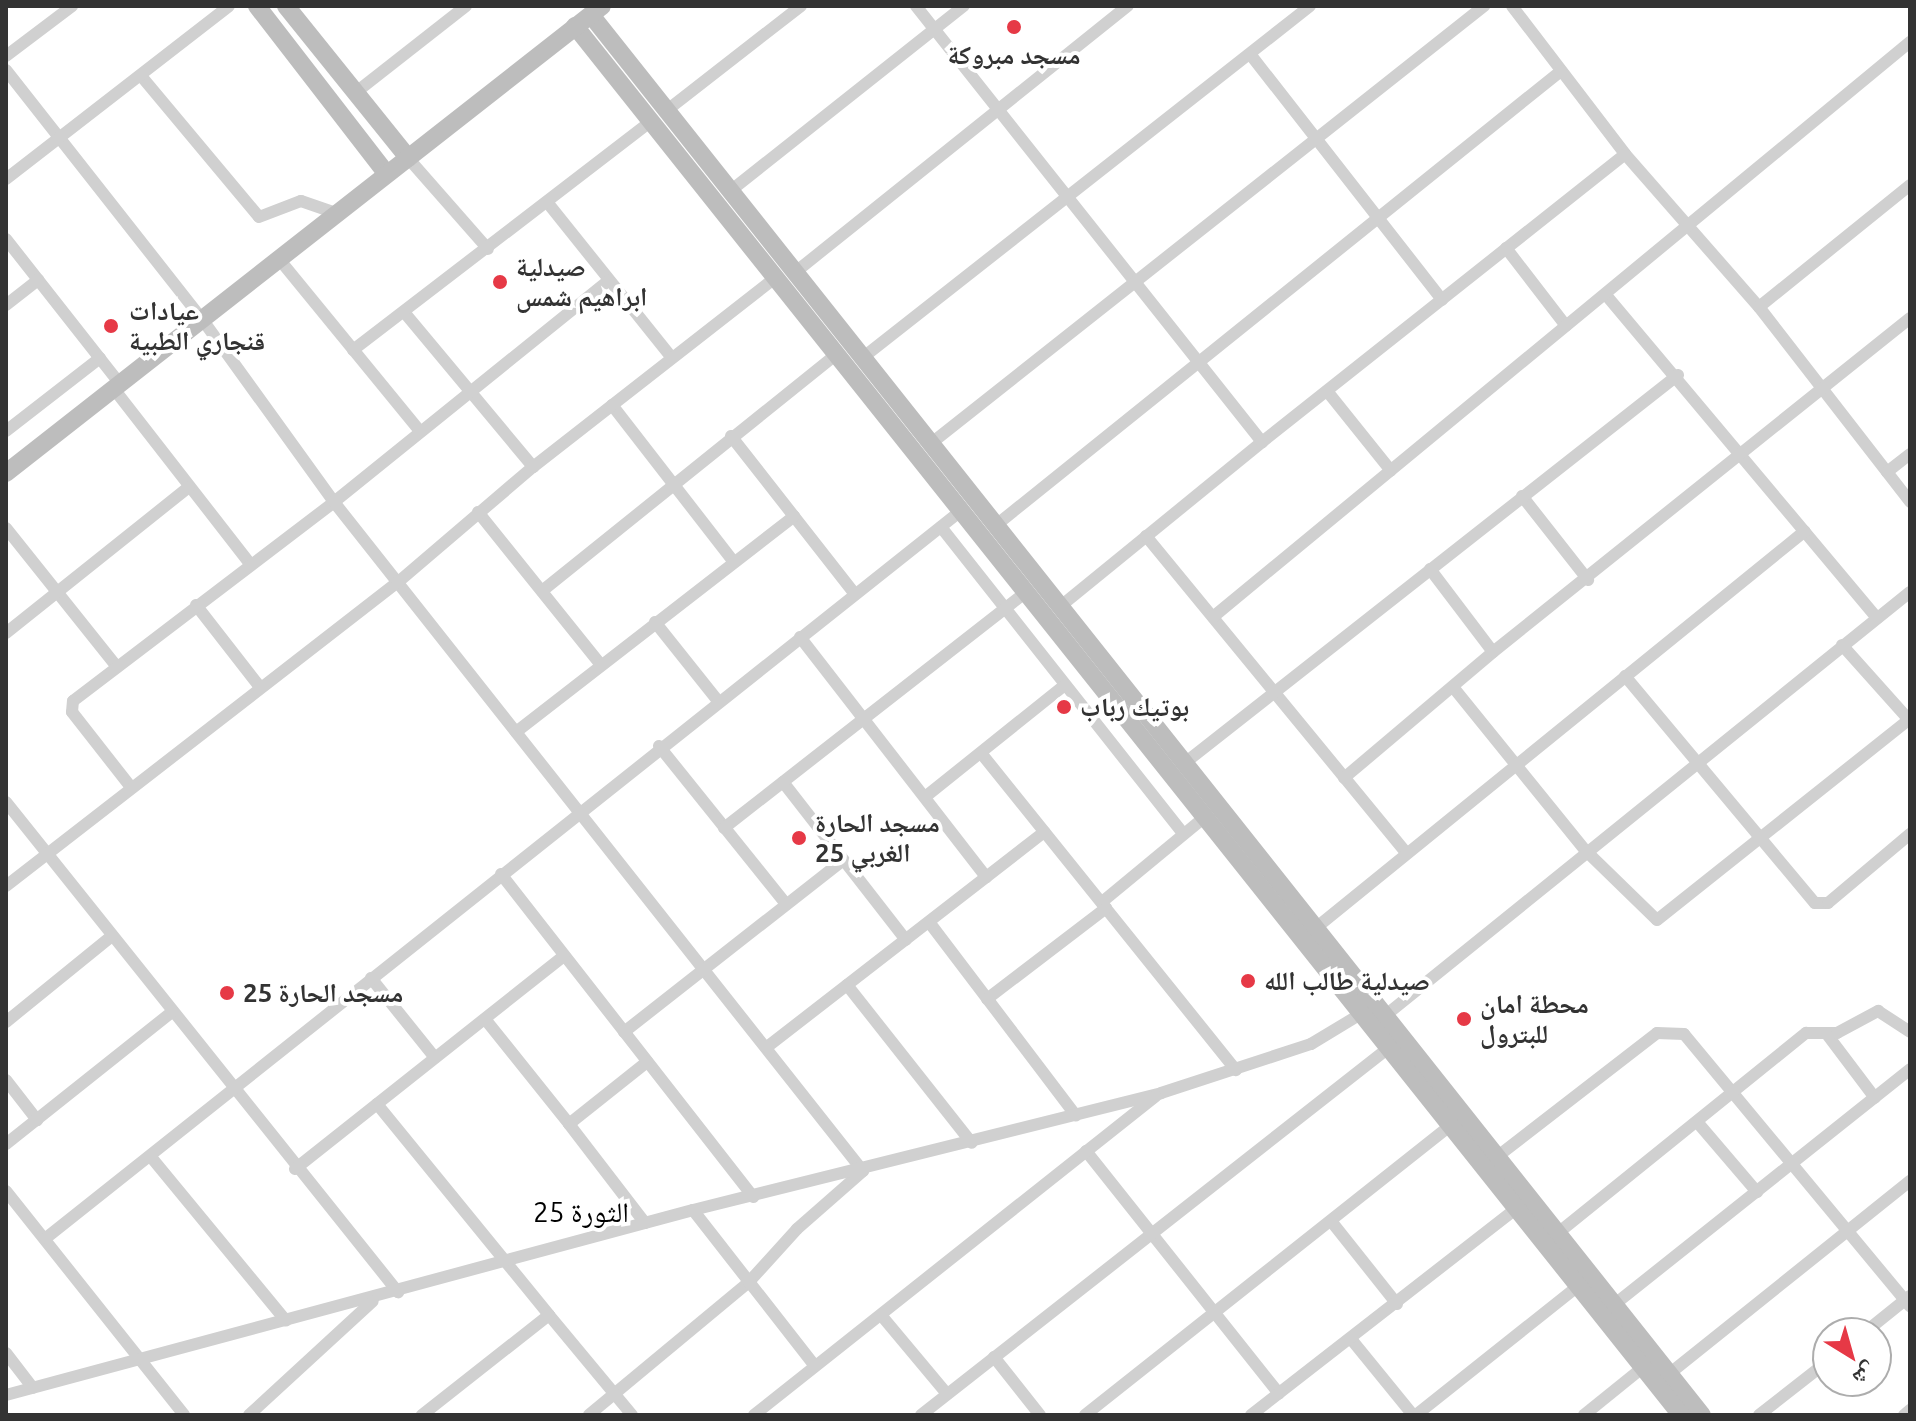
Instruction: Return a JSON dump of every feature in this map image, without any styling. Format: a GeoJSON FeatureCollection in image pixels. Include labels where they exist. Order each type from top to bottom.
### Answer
{"type":"FeatureCollection","features":[{"type":"Feature","properties":{"kind":"main road"},"geometry":{"type":"LineString","coordinates":[[257,6],[387,174]]}},
{"type":"Feature","properties":{"kind":"main road"},"geometry":{"type":"LineString","coordinates":[[296,9],[355,93],[408,158]]}},
{"type":"Feature","properties":{"kind":"main road"},"geometry":{"type":"LineString","coordinates":[[6,473],[597,10],[658,116],[775,278],[1364,1012],[1681,1415]]}},
{"type":"Feature","properties":{"kind":"main road"},"geometry":{"type":"LineString","coordinates":[[575,26],[729,192],[1186,762],[1702,1415]]}},
{"type":"Feature","properties":{"kind":"main road"},"geometry":{"type":"LineString","coordinates":[[361,139],[380,125]]}},
{"type":"Feature","properties":{"kind":"street"},"geometry":{"type":"LineString","coordinates":[[6,56],[72,6]]}},
{"type":"Feature","properties":{"kind":"street"},"geometry":{"type":"LineString","coordinates":[[6,179],[142,77],[229,6]]}},
{"type":"Feature","properties":{"kind":"street"},"geometry":{"type":"LineString","coordinates":[[355,93],[466,6]]}},
{"type":"Feature","properties":{"kind":"street"},"geometry":{"type":"LineString","coordinates":[[353,350],[801,6]]}},
{"type":"Feature","properties":{"kind":"street"},"geometry":{"type":"LineString","coordinates":[[916,6],[1262,442]]}},
{"type":"Feature","properties":{"kind":"street"},"geometry":{"type":"LineString","coordinates":[[729,192],[964,6]]}},
{"type":"Feature","properties":{"kind":"street"},"geometry":{"type":"LineString","coordinates":[[793,274],[1128,6]]}},
{"type":"Feature","properties":{"kind":"street"},"geometry":{"type":"LineString","coordinates":[[861,359],[1310,6]]}},
{"type":"Feature","properties":{"kind":"street"},"geometry":{"type":"LineString","coordinates":[[929,445],[1484,6]]}},
{"type":"Feature","properties":{"kind":"street"},"geometry":{"type":"LineString","coordinates":[[1512,6],[1625,154],[1759,307],[1910,502]]}},
{"type":"Feature","properties":{"kind":"street"},"geometry":{"type":"LineString","coordinates":[[1213,617],[1566,326],[1692,227],[1910,42]]}},
{"type":"Feature","properties":{"kind":"street"},"geometry":{"type":"LineString","coordinates":[[1250,54],[1442,300]]}},
{"type":"Feature","properties":{"kind":"street"},"geometry":{"type":"LineString","coordinates":[[6,70],[202,319],[334,502],[397,583],[863,1171]]}},
{"type":"Feature","properties":{"kind":"street"},"geometry":{"type":"LineString","coordinates":[[995,526],[1561,71]]}},
{"type":"Feature","properties":{"kind":"street"},"geometry":{"type":"LineString","coordinates":[[142,77],[259,217],[301,201],[335,213]]}},
{"type":"Feature","properties":{"kind":"street"},"geometry":{"type":"LineString","coordinates":[[1061,606],[1625,154]]}},
{"type":"Feature","properties":{"kind":"street"},"geometry":{"type":"LineString","coordinates":[[408,158],[488,249]]}},
{"type":"Feature","properties":{"kind":"street"},"geometry":{"type":"LineString","coordinates":[[1759,307],[1910,185]]}},
{"type":"Feature","properties":{"kind":"street"},"geometry":{"type":"LineString","coordinates":[[547,202],[671,357]]}},
{"type":"Feature","properties":{"kind":"street"},"geometry":{"type":"LineString","coordinates":[[6,239],[100,358],[189,487],[251,565]]}},
{"type":"Feature","properties":{"kind":"street"},"geometry":{"type":"LineString","coordinates":[[1506,248],[1566,326]]}},
{"type":"Feature","properties":{"kind":"street"},"geometry":{"type":"LineString","coordinates":[[279,259],[420,431]]}},
{"type":"Feature","properties":{"kind":"street"},"geometry":{"type":"LineString","coordinates":[[6,886],[259,686],[397,583],[533,467],[775,278]]}},
{"type":"Feature","properties":{"kind":"street"},"geometry":{"type":"LineString","coordinates":[[6,305],[38,280]]}},
{"type":"Feature","properties":{"kind":"street"},"geometry":{"type":"LineString","coordinates":[[130,786],[70,707],[196,605],[334,502],[609,280]]}},
{"type":"Feature","properties":{"kind":"street"},"geometry":{"type":"LineString","coordinates":[[1606,295],[1678,375],[1741,457],[1877,618]]}},
{"type":"Feature","properties":{"kind":"street"},"geometry":{"type":"LineString","coordinates":[[404,312],[533,467]]}},
{"type":"Feature","properties":{"kind":"street"},"geometry":{"type":"LineString","coordinates":[[1344,778],[1493,652],[1588,580],[1910,318]]}},
{"type":"Feature","properties":{"kind":"street"},"geometry":{"type":"LineString","coordinates":[[542,591],[672,482],[837,354]]}},
{"type":"Feature","properties":{"kind":"street"},"geometry":{"type":"LineString","coordinates":[[6,431],[100,358]]}},
{"type":"Feature","properties":{"kind":"street"},"geometry":{"type":"LineString","coordinates":[[1186,762],[1678,375]]}},
{"type":"Feature","properties":{"kind":"street"},"geometry":{"type":"LineString","coordinates":[[1327,391],[1391,471]]}},
{"type":"Feature","properties":{"kind":"street"},"geometry":{"type":"LineString","coordinates":[[612,405],[733,561]]}},
{"type":"Feature","properties":{"kind":"street"},"geometry":{"type":"LineString","coordinates":[[731,436],[855,594]]}},
{"type":"Feature","properties":{"kind":"street"},"geometry":{"type":"LineString","coordinates":[[1887,472],[1910,454]]}},
{"type":"Feature","properties":{"kind":"street"},"geometry":{"type":"LineString","coordinates":[[6,633],[189,487]]}},
{"type":"Feature","properties":{"kind":"street"},"geometry":{"type":"LineString","coordinates":[[1522,496],[1588,580]]}},
{"type":"Feature","properties":{"kind":"street"},"geometry":{"type":"LineString","coordinates":[[46,1238],[151,1157],[659,746],[962,510]]}},
{"type":"Feature","properties":{"kind":"street"},"geometry":{"type":"LineString","coordinates":[[478,512],[600,664]]}},
{"type":"Feature","properties":{"kind":"street"},"geometry":{"type":"LineString","coordinates":[[516,732],[794,516]]}},
{"type":"Feature","properties":{"kind":"street"},"geometry":{"type":"LineString","coordinates":[[941,527],[1183,833]]}},
{"type":"Feature","properties":{"kind":"street"},"geometry":{"type":"LineString","coordinates":[[6,528],[117,667]]}},
{"type":"Feature","properties":{"kind":"street"},"geometry":{"type":"LineString","coordinates":[[1317,927],[1805,531]]}},
{"type":"Feature","properties":{"kind":"street"},"geometry":{"type":"LineString","coordinates":[[1146,536],[1406,853]]}},
{"type":"Feature","properties":{"kind":"street"},"geometry":{"type":"LineString","coordinates":[[1430,569],[1493,652]]}},
{"type":"Feature","properties":{"kind":"street"},"geometry":{"type":"LineString","coordinates":[[724,828],[1027,591]]}},
{"type":"Feature","properties":{"kind":"street"},"geometry":{"type":"LineString","coordinates":[[1386,1015],[1585,850],[1697,767],[1910,592]]}},
{"type":"Feature","properties":{"kind":"street"},"geometry":{"type":"LineString","coordinates":[[196,605],[259,686]]}},
{"type":"Feature","properties":{"kind":"street"},"geometry":{"type":"LineString","coordinates":[[655,622],[718,701]]}},
{"type":"Feature","properties":{"kind":"street"},"geometry":{"type":"LineString","coordinates":[[800,637],[986,877]]}},
{"type":"Feature","properties":{"kind":"street"},"geometry":{"type":"LineString","coordinates":[[1453,687],[1513,767],[1585,850],[1657,920],[1910,720],[1842,645]]}},
{"type":"Feature","properties":{"kind":"street"},"geometry":{"type":"LineString","coordinates":[[1625,676],[1697,767],[1821,906],[1910,834]]}},
{"type":"Feature","properties":{"kind":"street"},"geometry":{"type":"LineString","coordinates":[[925,797],[1065,685]]}},
{"type":"Feature","properties":{"kind":"street"},"geometry":{"type":"LineString","coordinates":[[659,746],[786,904]]}},
{"type":"Feature","properties":{"kind":"street"},"geometry":{"type":"LineString","coordinates":[[981,753],[1236,1070]]}},
{"type":"Feature","properties":{"kind":"street"},"geometry":{"type":"LineString","coordinates":[[783,782],[906,940]]}},
{"type":"Feature","properties":{"kind":"street"},"geometry":{"type":"LineString","coordinates":[[6,802],[295,1169],[398,1292]]}},
{"type":"Feature","properties":{"kind":"street"},"geometry":{"type":"LineString","coordinates":[[987,999],[1104,905],[1207,815]]}},
{"type":"Feature","properties":{"kind":"street"},"geometry":{"type":"LineString","coordinates":[[767,1047],[1044,832]]}},
{"type":"Feature","properties":{"kind":"street"},"geometry":{"type":"LineString","coordinates":[[624,1032],[843,860]]}},
{"type":"Feature","properties":{"kind":"street"},"geometry":{"type":"LineString","coordinates":[[501,874],[753,1197]]}},
{"type":"Feature","properties":{"kind":"street"},"geometry":{"type":"LineString","coordinates":[[929,922],[1076,1116]]}},
{"type":"Feature","properties":{"kind":"street"},"geometry":{"type":"LineString","coordinates":[[6,1022],[112,936]]}},
{"type":"Feature","properties":{"kind":"street"},"geometry":{"type":"LineString","coordinates":[[295,1169],[564,956]]}},
{"type":"Feature","properties":{"kind":"street"},"geometry":{"type":"LineString","coordinates":[[371,978],[435,1058]]}},
{"type":"Feature","properties":{"kind":"street"},"geometry":{"type":"LineString","coordinates":[[847,985],[972,1143]]}},
{"type":"Feature","properties":{"kind":"street"},"geometry":{"type":"LineString","coordinates":[[6,1144],[173,1011]]}},
{"type":"Feature","properties":{"kind":"street"},"geometry":{"type":"LineString","coordinates":[[1558,1233],[1806,1033],[1837,1033],[1878,1011],[1910,1032]]}},
{"type":"Feature","properties":{"kind":"street"},"geometry":{"type":"LineString","coordinates":[[6,1395],[375,1299],[693,1210],[863,1171],[1161,1093],[1311,1044],[1364,1012]]}},
{"type":"Feature","properties":{"kind":"street"},"geometry":{"type":"LineString","coordinates":[[485,1019],[645,1223]]}},
{"type":"Feature","properties":{"kind":"street"},"geometry":{"type":"LineString","coordinates":[[1498,1156],[1657,1033],[1684,1034],[1909,1301],[1886,1317]]}},
{"type":"Feature","properties":{"kind":"street"},"geometry":{"type":"LineString","coordinates":[[1826,1033],[1875,1098]]}},
{"type":"Feature","properties":{"kind":"street"},"geometry":{"type":"LineString","coordinates":[[921,1415],[1150,1232],[1391,1046]]}},
{"type":"Feature","properties":{"kind":"street"},"geometry":{"type":"LineString","coordinates":[[569,1124],[647,1062]]}},
{"type":"Feature","properties":{"kind":"street"},"geometry":{"type":"LineString","coordinates":[[1615,1304],[1910,1069]]}},
{"type":"Feature","properties":{"kind":"street"},"geometry":{"type":"LineString","coordinates":[[6,1080],[37,1120]]}},
{"type":"Feature","properties":{"kind":"street"},"geometry":{"type":"LineString","coordinates":[[754,1415],[1161,1093]]}},
{"type":"Feature","properties":{"kind":"street"},"geometry":{"type":"LineString","coordinates":[[377,1104],[632,1415]]}},
{"type":"Feature","properties":{"kind":"street"},"geometry":{"type":"LineString","coordinates":[[1698,1123],[1757,1192]]}},
{"type":"Feature","properties":{"kind":"street"},"geometry":{"type":"LineString","coordinates":[[1085,1415],[1451,1125]]}},
{"type":"Feature","properties":{"kind":"street"},"geometry":{"type":"LineString","coordinates":[[1086,1151],[1279,1394]]}},
{"type":"Feature","properties":{"kind":"street"},"geometry":{"type":"LineString","coordinates":[[151,1157],[286,1321]]}},
{"type":"Feature","properties":{"kind":"street"},"geometry":{"type":"LineString","coordinates":[[589,1415],[749,1282],[797,1229],[863,1171]]}},
{"type":"Feature","properties":{"kind":"street"},"geometry":{"type":"LineString","coordinates":[[1669,1374],[1910,1181]]}},
{"type":"Feature","properties":{"kind":"street"},"geometry":{"type":"LineString","coordinates":[[6,1191],[184,1415]]}},
{"type":"Feature","properties":{"kind":"street"},"geometry":{"type":"LineString","coordinates":[[1251,1415],[1517,1208]]}},
{"type":"Feature","properties":{"kind":"street"},"geometry":{"type":"LineString","coordinates":[[693,1210],[815,1366]]}},
{"type":"Feature","properties":{"kind":"street"},"geometry":{"type":"LineString","coordinates":[[1331,1221],[1397,1304]]}},
{"type":"Feature","properties":{"kind":"street"},"geometry":{"type":"LineString","coordinates":[[1351,1339],[1415,1415],[1578,1286]]}},
{"type":"Feature","properties":{"kind":"street"},"geometry":{"type":"LineString","coordinates":[[249,1415],[375,1299]]}},
{"type":"Feature","properties":{"kind":"street"},"geometry":{"type":"LineString","coordinates":[[422,1415],[549,1315]]}},
{"type":"Feature","properties":{"kind":"street"},"geometry":{"type":"LineString","coordinates":[[881,1315],[947,1394]]}},
{"type":"Feature","properties":{"kind":"street"},"geometry":{"type":"LineString","coordinates":[[6,1353],[33,1388]]}},
{"type":"Feature","properties":{"kind":"street"},"geometry":{"type":"LineString","coordinates":[[994,1357],[1040,1415]]}},
{"type":"Feature","properties":{"kind":"street"},"geometry":{"type":"LineString","coordinates":[[1584,1415],[1642,1368]]}},
{"type":"Feature","properties":{"kind":"street"},"geometry":{"type":"LineString","coordinates":[[1759,1415],[1812,1374]]}},
{"type":"Feature","properties":{"kind":"street"},"geometry":{"type":"LineString","coordinates":[[1904,1415],[1910,1410]]}},
{"type":"Feature","properties":{"kind":"place","name":"مسجد مبروكة"},"geometry":{"type":"Point","coordinates":[1014,27]}},
{"type":"Feature","properties":{"kind":"place","name":"صيدلية ابراهيم شمس"},"geometry":{"type":"Point","coordinates":[500,282]}},
{"type":"Feature","properties":{"kind":"place","name":"عيادات قنجاري الطبية"},"geometry":{"type":"Point","coordinates":[111,326]}},
{"type":"Feature","properties":{"kind":"place","name":"بوتيك رباب"},"geometry":{"type":"Point","coordinates":[1064,707]}},
{"type":"Feature","properties":{"kind":"place","name":"مسجد الحارة 25 الغربي"},"geometry":{"type":"Point","coordinates":[799,838]}},
{"type":"Feature","properties":{"kind":"place","name":"صيدلية طالب الله"},"geometry":{"type":"Point","coordinates":[1248,981]}},
{"type":"Feature","properties":{"kind":"place","name":"مسجد الحارة 25"},"geometry":{"type":"Point","coordinates":[227,993]}},
{"type":"Feature","properties":{"kind":"place","name":"محطة امان للبترول"},"geometry":{"type":"Point","coordinates":[1464,1019]}},
{"type":"Feature","properties":{"kind":"district","name":"الثورة 25"},"geometry":{"type":"Point","coordinates":[581,1212]}}]}
